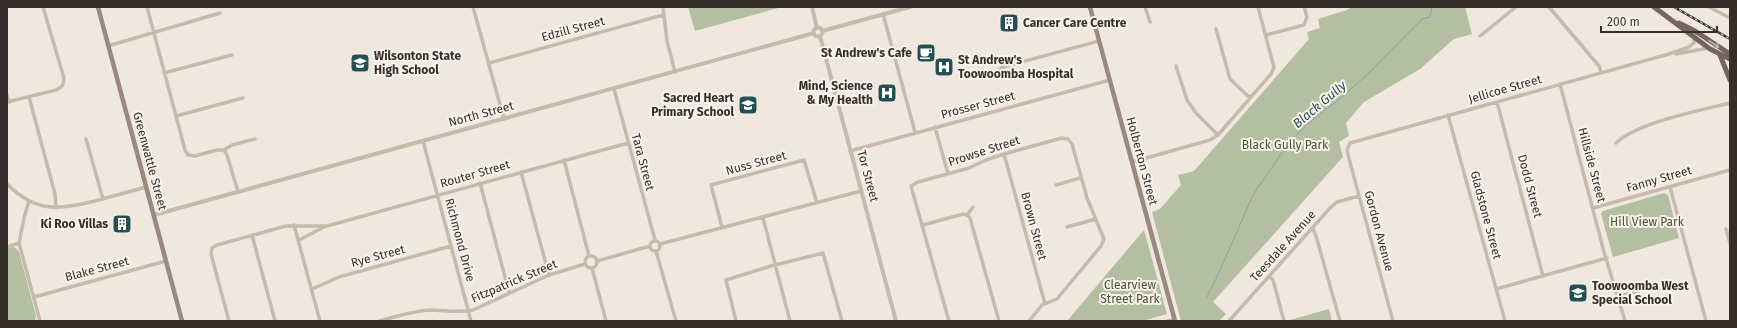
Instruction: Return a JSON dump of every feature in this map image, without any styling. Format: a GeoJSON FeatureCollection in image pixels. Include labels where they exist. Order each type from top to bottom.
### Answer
{"type":"FeatureCollection","features":[{"type":"Feature","properties":{"kind":"main road","name":"Greenwattle Street"},"geometry":{"type":"LineString","coordinates":[[98,7],[182,321]]}},
{"type":"Feature","properties":{"kind":"main road","name":"Holberton Street"},"geometry":{"type":"LineString","coordinates":[[1090,7],[1175,320]]}},
{"type":"Feature","properties":{"kind":"main road"},"geometry":{"type":"LineString","coordinates":[[1654,7],[1709,48],[1730,59]]}},
{"type":"Feature","properties":{"kind":"main road"},"geometry":{"type":"LineString","coordinates":[[1674,21],[1695,31],[1730,54]]}},
{"type":"Feature","properties":{"kind":"main road"},"geometry":{"type":"LineString","coordinates":[[1720,55],[1730,80]]}},
{"type":"Feature","properties":{"kind":"street"},"geometry":{"type":"LineString","coordinates":[[7,95],[8,102],[56,90],[61,88],[64,83],[64,78],[43,7]]}},
{"type":"Feature","properties":{"kind":"street"},"geometry":{"type":"LineString","coordinates":[[146,7],[185,150],[188,155],[194,156],[217,150],[224,150],[236,144],[255,139]]}},
{"type":"Feature","properties":{"kind":"street"},"geometry":{"type":"LineString","coordinates":[[472,7],[504,119]]}},
{"type":"Feature","properties":{"kind":"street"},"geometry":{"type":"LineString","coordinates":[[663,7],[667,41],[675,72]]}},
{"type":"Feature","properties":{"kind":"street"},"geometry":{"type":"LineString","coordinates":[[812,7],[817,28],[822,31],[910,7]]}},
{"type":"Feature","properties":{"kind":"street"},"geometry":{"type":"LineString","coordinates":[[1146,7],[1150,22]]}},
{"type":"Feature","properties":{"kind":"street"},"geometry":{"type":"LineString","coordinates":[[1132,162],[1210,140],[1218,135],[1271,74],[1274,67],[1258,7]]}},
{"type":"Feature","properties":{"kind":"street"},"geometry":{"type":"LineString","coordinates":[[1266,35],[1302,26],[1306,22],[1304,7]]}},
{"type":"Feature","properties":{"kind":"street"},"geometry":{"type":"LineString","coordinates":[[1480,36],[1516,7]]}},
{"type":"Feature","properties":{"kind":"street"},"geometry":{"type":"LineString","coordinates":[[1549,7],[1599,66],[1602,72]]}},
{"type":"Feature","properties":{"kind":"street"},"geometry":{"type":"LineString","coordinates":[[1709,7],[1730,18]]}},
{"type":"Feature","properties":{"kind":"street"},"geometry":{"type":"LineString","coordinates":[[108,46],[220,13]]}},
{"type":"Feature","properties":{"kind":"street"},"geometry":{"type":"LineString","coordinates":[[883,14],[916,132]]}},
{"type":"Feature","properties":{"kind":"street","name":"Edzill Street"},"geometry":{"type":"LineString","coordinates":[[489,63],[663,15]]}},
{"type":"Feature","properties":{"kind":"street"},"geometry":{"type":"LineString","coordinates":[[817,28],[814,30],[814,33],[817,36],[820,36],[822,31]]}},
{"type":"Feature","properties":{"kind":"street"},"geometry":{"type":"LineString","coordinates":[[1216,29],[1230,78],[1250,98]]}},
{"type":"Feature","properties":{"kind":"street","name":"North Street"},"geometry":{"type":"LineString","coordinates":[[154,215],[814,33]]}},
{"type":"Feature","properties":{"kind":"street","name":"Tor Street"},"geometry":{"type":"LineString","coordinates":[[820,36],[896,321]]}},
{"type":"Feature","properties":{"kind":"street","name":"Jellicoe Street"},"geometry":{"type":"LineString","coordinates":[[1348,146],[1353,141],[1669,54],[1689,47],[1694,42],[1694,36]]}},
{"type":"Feature","properties":{"kind":"street"},"geometry":{"type":"LineString","coordinates":[[994,73],[1003,67],[1100,41]]}},
{"type":"Feature","properties":{"kind":"street","name":"Jellicoe Street"},"geometry":{"type":"LineString","coordinates":[[1669,54],[1709,48]]}},
{"type":"Feature","properties":{"kind":"street"},"geometry":{"type":"LineString","coordinates":[[164,73],[232,55]]}},
{"type":"Feature","properties":{"kind":"street"},"geometry":{"type":"LineString","coordinates":[[1176,66],[1187,100],[1196,113],[1218,135]]}},
{"type":"Feature","properties":{"kind":"street","name":"Prosser Street"},"geometry":{"type":"LineString","coordinates":[[850,151],[1110,80]]}},
{"type":"Feature","properties":{"kind":"street","name":"Hillside Street"},"geometry":{"type":"LineString","coordinates":[[1560,84],[1624,321]]}},
{"type":"Feature","properties":{"kind":"street","name":"Tara Street"},"geometry":{"type":"LineString","coordinates":[[614,89],[655,240]]}},
{"type":"Feature","properties":{"kind":"street"},"geometry":{"type":"LineString","coordinates":[[29,97],[55,194],[56,208]]}},
{"type":"Feature","properties":{"kind":"street"},"geometry":{"type":"LineString","coordinates":[[176,116],[243,98]]}},
{"type":"Feature","properties":{"kind":"street","name":"Dodd Street"},"geometry":{"type":"LineString","coordinates":[[1497,102],[1543,276]]}},
{"type":"Feature","properties":{"kind":"street"},"geometry":{"type":"LineString","coordinates":[[1616,143],[1628,133],[1644,126],[1730,103]]}},
{"type":"Feature","properties":{"kind":"street","name":"Gladstone Street"},"geometry":{"type":"LineString","coordinates":[[1448,115],[1505,321]]}},
{"type":"Feature","properties":{"kind":"street"},"geometry":{"type":"LineString","coordinates":[[935,127],[948,174]]}},
{"type":"Feature","properties":{"kind":"street"},"geometry":{"type":"LineString","coordinates":[[86,138],[103,199]]}},
{"type":"Feature","properties":{"kind":"street","name":"Prowse Street"},"geometry":{"type":"LineString","coordinates":[[923,226],[911,186],[918,182],[969,168],[1004,154],[1062,138],[1068,139],[1072,144],[1080,178]]}},
{"type":"Feature","properties":{"kind":"street","name":"Richmond Drive"},"geometry":{"type":"LineString","coordinates":[[423,140],[471,321]]}},
{"type":"Feature","properties":{"kind":"street","name":"Router Street"},"geometry":{"type":"LineString","coordinates":[[299,240],[327,226],[628,143]]}},
{"type":"Feature","properties":{"kind":"street","name":"Gordon Avenue"},"geometry":{"type":"LineString","coordinates":[[1348,146],[1346,150],[1393,321]]}},
{"type":"Feature","properties":{"kind":"street"},"geometry":{"type":"LineString","coordinates":[[224,150],[227,155],[238,192]]}},
{"type":"Feature","properties":{"kind":"street","name":"Brown Street"},"geometry":{"type":"LineString","coordinates":[[1004,154],[1044,304]]}},
{"type":"Feature","properties":{"kind":"street"},"geometry":{"type":"LineString","coordinates":[[564,160],[590,256],[597,261]]}},
{"type":"Feature","properties":{"kind":"street","name":"Nuss Street"},"geometry":{"type":"LineString","coordinates":[[722,227],[711,185],[804,160],[817,203]]}},
{"type":"Feature","properties":{"kind":"street","name":"Fanny Street"},"geometry":{"type":"LineString","coordinates":[[1593,208],[1730,170]]}},
{"type":"Feature","properties":{"kind":"street"},"geometry":{"type":"LineString","coordinates":[[521,172],[549,275]]}},
{"type":"Feature","properties":{"kind":"street"},"geometry":{"type":"LineString","coordinates":[[1029,321],[1044,304],[1057,299],[1101,246],[1104,239],[1080,178],[1056,185]]}},
{"type":"Feature","properties":{"kind":"street"},"geometry":{"type":"LineString","coordinates":[[480,183],[509,292]]}},
{"type":"Feature","properties":{"kind":"street"},"geometry":{"type":"LineString","coordinates":[[7,184],[29,201],[56,208],[71,207],[146,187]]}},
{"type":"Feature","properties":{"kind":"street"},"geometry":{"type":"LineString","coordinates":[[1670,187],[1706,321]]}},
{"type":"Feature","properties":{"kind":"street"},"geometry":{"type":"LineString","coordinates":[[656,250],[660,247],[660,244],[861,191]]}},
{"type":"Feature","properties":{"kind":"street","name":"Teesdale Avenue"},"geometry":{"type":"LineString","coordinates":[[1229,321],[1337,202],[1359,196]]}},
{"type":"Feature","properties":{"kind":"street"},"geometry":{"type":"LineString","coordinates":[[29,201],[24,218],[20,243],[40,321]]}},
{"type":"Feature","properties":{"kind":"street"},"geometry":{"type":"LineString","coordinates":[[968,215],[973,207]]}},
{"type":"Feature","properties":{"kind":"street"},"geometry":{"type":"LineString","coordinates":[[949,321],[923,226],[963,214],[968,215]]}},
{"type":"Feature","properties":{"kind":"street"},"geometry":{"type":"LineString","coordinates":[[968,215],[999,321]]}},
{"type":"Feature","properties":{"kind":"street"},"geometry":{"type":"LineString","coordinates":[[763,218],[790,321]]}},
{"type":"Feature","properties":{"kind":"street"},"geometry":{"type":"LineString","coordinates":[[1067,227],[1096,219]]}},
{"type":"Feature","properties":{"kind":"street"},"geometry":{"type":"LineString","coordinates":[[294,225],[320,321]]}},
{"type":"Feature","properties":{"kind":"street","name":"Router Street"},"geometry":{"type":"LineString","coordinates":[[229,321],[211,254],[212,248],[217,245],[286,226],[327,226]]}},
{"type":"Feature","properties":{"kind":"street"},"geometry":{"type":"LineString","coordinates":[[1313,228],[1340,321]]}},
{"type":"Feature","properties":{"kind":"street"},"geometry":{"type":"LineString","coordinates":[[1726,229],[1730,244]]}},
{"type":"Feature","properties":{"kind":"street"},"geometry":{"type":"LineString","coordinates":[[252,235],[275,321]]}},
{"type":"Feature","properties":{"kind":"street"},"geometry":{"type":"LineString","coordinates":[[592,268],[596,265],[597,261],[650,246],[650,243],[655,240],[660,244]]}},
{"type":"Feature","properties":{"kind":"street"},"geometry":{"type":"LineString","coordinates":[[7,247],[20,243]]}},
{"type":"Feature","properties":{"kind":"street","name":"Rye Street"},"geometry":{"type":"LineString","coordinates":[[312,289],[339,277],[451,246]]}},
{"type":"Feature","properties":{"kind":"street"},"geometry":{"type":"LineString","coordinates":[[650,246],[653,250],[656,250],[676,321]]}},
{"type":"Feature","properties":{"kind":"street"},"geometry":{"type":"LineString","coordinates":[[736,321],[726,280],[775,265],[823,253],[842,321]]}},
{"type":"Feature","properties":{"kind":"street"},"geometry":{"type":"LineString","coordinates":[[590,256],[586,258],[585,264],[592,268]]}},
{"type":"Feature","properties":{"kind":"street"},"geometry":{"type":"LineString","coordinates":[[1496,289],[1607,258]]}},
{"type":"Feature","properties":{"kind":"street","name":"Blake Street"},"geometry":{"type":"LineString","coordinates":[[34,297],[166,262]]}},
{"type":"Feature","properties":{"kind":"street","name":"Fitzpatrick Street"},"geometry":{"type":"LineString","coordinates":[[379,321],[416,311],[469,311],[549,275],[585,264]]}},
{"type":"Feature","properties":{"kind":"street"},"geometry":{"type":"LineString","coordinates":[[592,268],[606,321]]}},
{"type":"Feature","properties":{"kind":"street"},"geometry":{"type":"LineString","coordinates":[[1270,277],[1273,280],[1284,321]]}},
{"type":"Feature","properties":{"kind":"street"},"geometry":{"type":"LineString","coordinates":[[1618,297],[1657,286]]}},
{"type":"Feature","properties":{"kind":"street"},"geometry":{"type":"LineString","coordinates":[[1168,321],[1175,320]]}},
{"type":"Feature","properties":{"kind":"green space"},"geometry":{"type":"Polygon","coordinates":[[[688,7],[782,7],[695,31],[688,7]]]}},
{"type":"Feature","properties":{"kind":"green space","name":"Black Gully Park"},"geometry":{"type":"Polygon","coordinates":[[[1351,7],[1465,7],[1472,34],[1454,39],[1420,69],[1364,102],[1346,123],[1349,136],[1339,142],[1343,157],[1213,302],[1226,314],[1219,321],[1181,321],[1152,212],[1160,209],[1181,185],[1178,175],[1194,171],[1309,39],[1307,32],[1320,28],[1318,19],[1347,10],[1351,7]]]}},
{"type":"Feature","properties":{"kind":"green space","name":"Hill View Park"},"geometry":{"type":"Polygon","coordinates":[[[1664,193],[1668,195],[1679,238],[1613,257],[1601,214],[1603,211],[1664,193]]]}},
{"type":"Feature","properties":{"kind":"green space","name":"Clearview Street Park"},"geometry":{"type":"Polygon","coordinates":[[[1144,230],[1167,314],[1142,321],[1067,321],[1144,230]]]}},
{"type":"Feature","properties":{"kind":"green space"},"geometry":{"type":"Polygon","coordinates":[[[13,247],[19,252],[36,316],[35,321],[7,321],[7,249],[13,247]]]}},
{"type":"Feature","properties":{"kind":"green space"},"geometry":{"type":"Polygon","coordinates":[[[1329,309],[1332,321],[1290,321],[1290,320],[1329,309]]]}},
{"type":"Feature","properties":{"kind":"waterway","name":"Black Gully"},"geometry":{"type":"LineString","coordinates":[[1207,297],[1253,195],[1288,144],[1307,124],[1336,102],[1369,73],[1422,19],[1430,17],[1432,7]]}},
{"type":"Feature","properties":{"kind":"railway"},"geometry":{"type":"LineString","coordinates":[[1674,7],[1730,39]]}},
{"type":"Feature","properties":{"kind":"place","name":"Cancer Care Centre"},"geometry":{"type":"Point","coordinates":[1009,23]}},
{"type":"Feature","properties":{"kind":"place","name":"St Andrew's Cafe"},"geometry":{"type":"Point","coordinates":[926,53]}},
{"type":"Feature","properties":{"kind":"place","name":"Wilsonton State High School"},"geometry":{"type":"Point","coordinates":[360,63]}},
{"type":"Feature","properties":{"kind":"place","name":"St Andrew's Toowoomba Hospital"},"geometry":{"type":"Point","coordinates":[944,67]}},
{"type":"Feature","properties":{"kind":"place","name":"Mind, Science & My Health"},"geometry":{"type":"Point","coordinates":[887,93]}},
{"type":"Feature","properties":{"kind":"place","name":"Sacred Heart Primary School"},"geometry":{"type":"Point","coordinates":[748,105]}},
{"type":"Feature","properties":{"kind":"place","name":"Ki Roo Villas"},"geometry":{"type":"Point","coordinates":[122,224]}},
{"type":"Feature","properties":{"kind":"place","name":"Toowoomba West Special School"},"geometry":{"type":"Point","coordinates":[1578,293]}}]}
